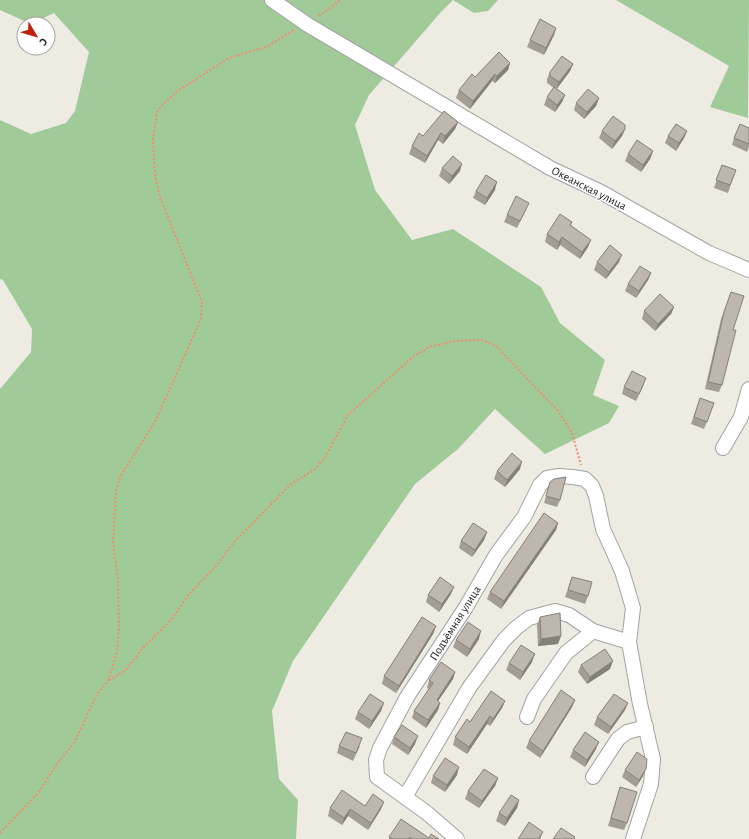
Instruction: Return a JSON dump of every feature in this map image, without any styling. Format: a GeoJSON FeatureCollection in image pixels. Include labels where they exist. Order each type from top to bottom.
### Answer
{"type":"FeatureCollection","features":[{"type":"Feature","properties":{"kind":"street","name":"Океанская улица"},"geometry":{"type":"LineString","coordinates":[[272,0],[308,25],[550,168],[601,192],[709,253],[749,270]]}},
{"type":"Feature","properties":{"kind":"street"},"geometry":{"type":"LineString","coordinates":[[723,448],[741,417],[749,389]]}},
{"type":"Feature","properties":{"kind":"street","name":"Подъёмная улица"},"geometry":{"type":"LineString","coordinates":[[457,839],[405,797],[377,777],[376,760],[380,748],[407,697],[466,607],[496,555],[524,517],[540,485],[546,478],[559,476],[585,479]]}},
{"type":"Feature","properties":{"kind":"street"},"geometry":{"type":"LineString","coordinates":[[585,479],[592,486],[596,496],[603,529],[622,571],[633,608],[629,642],[640,704],[653,759],[651,784],[633,839]]}},
{"type":"Feature","properties":{"kind":"street"},"geometry":{"type":"LineString","coordinates":[[405,797],[469,688],[504,640],[529,618],[554,611],[569,615],[593,631],[629,642]]}},
{"type":"Feature","properties":{"kind":"street"},"geometry":{"type":"LineString","coordinates":[[527,717],[534,699],[566,653],[593,631]]}},
{"type":"Feature","properties":{"kind":"street"},"geometry":{"type":"LineString","coordinates":[[593,777],[618,739],[628,732],[646,726]]}},
{"type":"Feature","properties":{"kind":"path"},"geometry":{"type":"LineString","coordinates":[[108,681],[117,652],[120,628],[118,580],[113,543],[116,492],[120,477],[156,420],[201,319],[202,302],[160,197],[155,175],[153,140],[157,112],[164,102],[176,92],[229,58],[266,47],[291,31],[308,25],[341,0]]}},
{"type":"Feature","properties":{"kind":"path"},"geometry":{"type":"LineString","coordinates":[[0,833],[39,792],[56,765],[74,743],[97,694],[108,681],[125,671],[143,648],[171,620],[189,594],[216,566],[234,542],[291,484],[314,470],[324,459],[348,415],[414,356],[430,347],[455,341],[484,340],[496,346],[558,412],[572,433],[585,479]]}},
{"type":"Feature","properties":{"kind":"green space"},"geometry":{"type":"Polygon","coordinates":[[[0,0],[453,0],[369,95],[355,125],[375,190],[412,240],[453,229],[541,287],[560,323],[605,360],[593,395],[619,406],[609,423],[545,454],[495,409],[458,449],[415,484],[293,661],[272,711],[279,779],[298,800],[296,839],[0,839],[0,389],[31,352],[32,329],[3,280],[0,279],[0,120],[31,134],[66,123],[75,111],[89,52],[54,13],[48,16],[16,16],[16,17],[0,10],[0,0]]]}},
{"type":"Feature","properties":{"kind":"green space"},"geometry":{"type":"Polygon","coordinates":[[[453,0],[498,0],[488,11],[474,13],[453,0]]]}},
{"type":"Feature","properties":{"kind":"green space"},"geometry":{"type":"Polygon","coordinates":[[[616,0],[749,0],[748,118],[710,107],[729,66],[616,0]]]}},
{"type":"Feature","properties":{"kind":"building"},"geometry":{"type":"Polygon","coordinates":[[[540,19],[556,28],[546,48],[530,40],[540,19]]]}},
{"type":"Feature","properties":{"kind":"building"},"geometry":{"type":"Polygon","coordinates":[[[499,52],[510,63],[497,76],[495,74],[473,101],[459,90],[472,74],[475,77],[499,52]]]}},
{"type":"Feature","properties":{"kind":"building"},"geometry":{"type":"Polygon","coordinates":[[[562,56],[573,64],[559,82],[550,76],[550,72],[562,56]]]}},
{"type":"Feature","properties":{"kind":"building"},"geometry":{"type":"Polygon","coordinates":[[[554,87],[565,95],[557,105],[547,97],[554,87]]]}},
{"type":"Feature","properties":{"kind":"building"},"geometry":{"type":"Polygon","coordinates":[[[588,89],[599,98],[587,112],[576,103],[588,89]]]}},
{"type":"Feature","properties":{"kind":"building"},"geometry":{"type":"Polygon","coordinates":[[[444,111],[458,122],[445,136],[441,133],[427,156],[412,146],[419,133],[423,136],[444,111]]]}},
{"type":"Feature","properties":{"kind":"building"},"geometry":{"type":"Polygon","coordinates":[[[613,116],[625,125],[625,129],[615,141],[602,131],[613,116]]]}},
{"type":"Feature","properties":{"kind":"building"},"geometry":{"type":"Polygon","coordinates":[[[676,124],[687,131],[679,143],[668,136],[676,124]]]}},
{"type":"Feature","properties":{"kind":"building"},"geometry":{"type":"Polygon","coordinates":[[[740,124],[749,128],[749,144],[734,138],[740,124]]]}},
{"type":"Feature","properties":{"kind":"building"},"geometry":{"type":"Polygon","coordinates":[[[637,140],[653,151],[643,165],[628,154],[637,140]]]}},
{"type":"Feature","properties":{"kind":"building"},"geometry":{"type":"Polygon","coordinates":[[[453,156],[462,164],[452,176],[442,168],[453,156]]]}},
{"type":"Feature","properties":{"kind":"building"},"geometry":{"type":"Polygon","coordinates":[[[722,165],[736,170],[730,185],[716,180],[722,165]]]}},
{"type":"Feature","properties":{"kind":"building"},"geometry":{"type":"Polygon","coordinates":[[[486,175],[497,182],[487,198],[476,191],[486,175]]]}},
{"type":"Feature","properties":{"kind":"building"},"geometry":{"type":"Polygon","coordinates":[[[516,196],[529,203],[520,221],[507,215],[516,196]]]}},
{"type":"Feature","properties":{"kind":"building"},"geometry":{"type":"Polygon","coordinates":[[[560,214],[572,222],[570,225],[591,240],[582,252],[562,237],[559,242],[547,234],[560,214]]]}},
{"type":"Feature","properties":{"kind":"building"},"geometry":{"type":"Polygon","coordinates":[[[610,245],[622,255],[609,272],[597,262],[610,245]]]}},
{"type":"Feature","properties":{"kind":"building"},"geometry":{"type":"Polygon","coordinates":[[[640,266],[651,273],[639,291],[628,284],[640,266]]]}},
{"type":"Feature","properties":{"kind":"building"},"geometry":{"type":"Polygon","coordinates":[[[731,292],[744,296],[733,330],[736,330],[722,385],[708,382],[724,312],[731,292]]]}},
{"type":"Feature","properties":{"kind":"building"},"geometry":{"type":"Polygon","coordinates":[[[660,294],[674,307],[658,324],[644,311],[660,294]]]}},
{"type":"Feature","properties":{"kind":"building"},"geometry":{"type":"Polygon","coordinates":[[[632,371],[646,378],[639,394],[624,387],[632,371]]]}},
{"type":"Feature","properties":{"kind":"building"},"geometry":{"type":"Polygon","coordinates":[[[700,398],[714,403],[707,422],[694,417],[700,398]]]}},
{"type":"Feature","properties":{"kind":"building"},"geometry":{"type":"Polygon","coordinates":[[[512,453],[522,462],[507,480],[497,471],[512,453]]]}},
{"type":"Feature","properties":{"kind":"building"},"geometry":{"type":"Polygon","coordinates":[[[566,477],[560,500],[546,496],[550,482],[554,479],[566,477]]]}},
{"type":"Feature","properties":{"kind":"building"},"geometry":{"type":"Polygon","coordinates":[[[544,513],[558,523],[504,601],[490,592],[544,513]]]}},
{"type":"Feature","properties":{"kind":"building"},"geometry":{"type":"Polygon","coordinates":[[[473,523],[487,532],[475,550],[461,541],[473,523]]]}},
{"type":"Feature","properties":{"kind":"building"},"geometry":{"type":"Polygon","coordinates":[[[440,577],[454,587],[442,604],[428,595],[440,577]]]}},
{"type":"Feature","properties":{"kind":"building"},"geometry":{"type":"Polygon","coordinates":[[[572,577],[592,582],[588,596],[568,590],[572,577]]]}},
{"type":"Feature","properties":{"kind":"building"},"geometry":{"type":"Polygon","coordinates":[[[560,613],[561,636],[541,639],[540,617],[560,613]]]}},
{"type":"Feature","properties":{"kind":"building"},"geometry":{"type":"Polygon","coordinates":[[[422,617],[436,626],[399,686],[384,676],[422,617]]]}},
{"type":"Feature","properties":{"kind":"building"},"geometry":{"type":"Polygon","coordinates":[[[468,622],[481,631],[470,649],[456,640],[468,622]]]}},
{"type":"Feature","properties":{"kind":"building"},"geometry":{"type":"Polygon","coordinates":[[[521,645],[535,654],[523,672],[509,663],[521,645]]]}},
{"type":"Feature","properties":{"kind":"building"},"geometry":{"type":"Polygon","coordinates":[[[605,649],[613,661],[590,677],[581,665],[605,649]]]}},
{"type":"Feature","properties":{"kind":"building"},"geometry":{"type":"Polygon","coordinates":[[[441,662],[455,672],[437,700],[440,703],[428,720],[414,711],[433,683],[429,680],[441,662]]]}},
{"type":"Feature","properties":{"kind":"building"},"geometry":{"type":"Polygon","coordinates":[[[561,690],[575,700],[543,751],[529,741],[561,690]]]}},
{"type":"Feature","properties":{"kind":"building"},"geometry":{"type":"Polygon","coordinates":[[[491,691],[505,701],[493,719],[490,716],[469,747],[455,737],[467,719],[470,722],[491,691]]]}},
{"type":"Feature","properties":{"kind":"building"},"geometry":{"type":"Polygon","coordinates":[[[370,694],[384,703],[372,721],[358,712],[370,694]]]}},
{"type":"Feature","properties":{"kind":"building"},"geometry":{"type":"Polygon","coordinates":[[[614,694],[628,703],[611,727],[597,717],[614,694]]]}},
{"type":"Feature","properties":{"kind":"building"},"geometry":{"type":"Polygon","coordinates":[[[402,725],[418,736],[410,748],[394,737],[402,725]]]}},
{"type":"Feature","properties":{"kind":"building"},"geometry":{"type":"Polygon","coordinates":[[[346,732],[362,738],[356,753],[339,746],[346,732]]]}},
{"type":"Feature","properties":{"kind":"building"},"geometry":{"type":"Polygon","coordinates":[[[585,732],[599,742],[587,760],[573,750],[585,732]]]}},
{"type":"Feature","properties":{"kind":"building"},"geometry":{"type":"Polygon","coordinates":[[[637,752],[647,759],[646,769],[639,780],[625,770],[637,752]]]}},
{"type":"Feature","properties":{"kind":"building"},"geometry":{"type":"Polygon","coordinates":[[[445,758],[459,767],[447,785],[433,776],[445,758]]]}},
{"type":"Feature","properties":{"kind":"building"},"geometry":{"type":"Polygon","coordinates":[[[484,769],[498,778],[482,801],[468,791],[484,769]]]}},
{"type":"Feature","properties":{"kind":"building"},"geometry":{"type":"Polygon","coordinates":[[[620,787],[637,792],[627,823],[611,818],[620,787]]]}},
{"type":"Feature","properties":{"kind":"building"},"geometry":{"type":"Polygon","coordinates":[[[342,790],[365,806],[373,794],[384,802],[371,823],[350,809],[344,818],[330,808],[342,790]]]}},
{"type":"Feature","properties":{"kind":"building"},"geometry":{"type":"Polygon","coordinates":[[[511,795],[519,800],[507,818],[499,813],[511,795]]]}},
{"type":"Feature","properties":{"kind":"building"},"geometry":{"type":"Polygon","coordinates":[[[401,819],[429,838],[431,834],[439,839],[413,839],[410,837],[408,839],[393,839],[389,837],[401,819]]]}},
{"type":"Feature","properties":{"kind":"building"},"geometry":{"type":"Polygon","coordinates":[[[529,822],[543,832],[538,839],[518,839],[529,822]]]}},
{"type":"Feature","properties":{"kind":"building"},"geometry":{"type":"Polygon","coordinates":[[[561,828],[575,837],[574,839],[553,839],[561,828]]]}}]}
